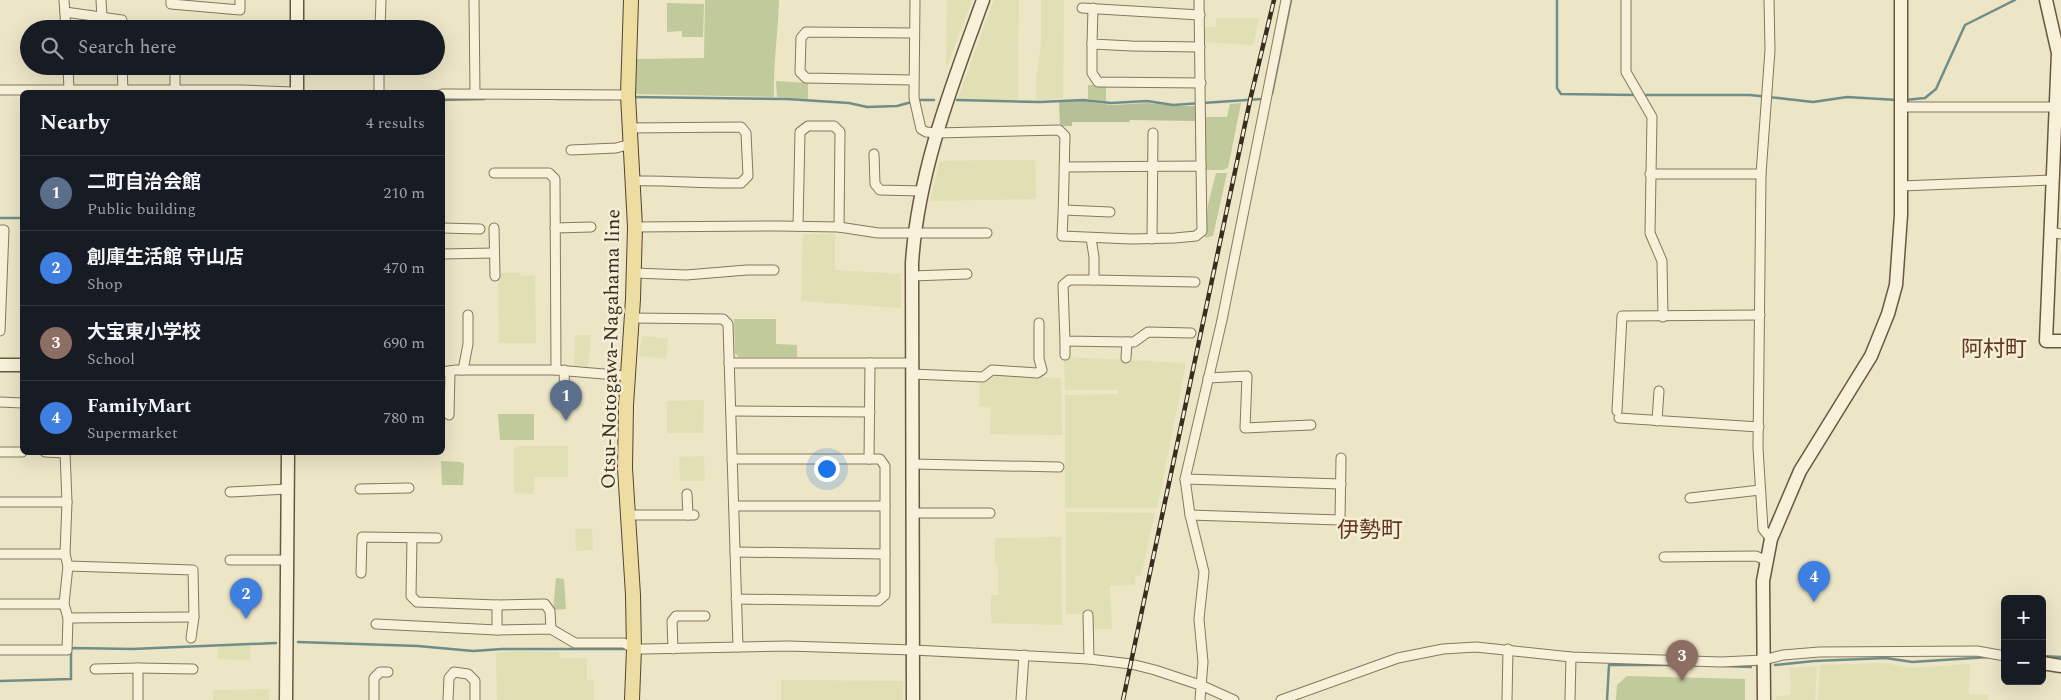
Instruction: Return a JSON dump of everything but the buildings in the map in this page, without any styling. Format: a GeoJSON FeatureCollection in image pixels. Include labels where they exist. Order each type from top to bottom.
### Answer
{"type":"FeatureCollection","features":[{"type":"Feature","properties":{"kind":"main road","name":"Otsu-Notogawa-Nagahama line"},"geometry":{"type":"LineString","coordinates":[[631,0],[628,95],[635,227],[626,447],[627,515],[633,595],[634,649],[632,700]]}},
{"type":"Feature","properties":{"kind":"street"},"geometry":{"type":"LineString","coordinates":[[64,0],[65,20]]}},
{"type":"Feature","properties":{"kind":"street"},"geometry":{"type":"LineString","coordinates":[[101,0],[102,17]]}},
{"type":"Feature","properties":{"kind":"street"},"geometry":{"type":"LineString","coordinates":[[171,0],[171,4],[240,10],[240,0]]}},
{"type":"Feature","properties":{"kind":"street"},"geometry":{"type":"LineString","coordinates":[[297,0],[297,20]]}},
{"type":"Feature","properties":{"kind":"street"},"geometry":{"type":"LineString","coordinates":[[380,20],[381,0]]}},
{"type":"Feature","properties":{"kind":"street"},"geometry":{"type":"LineString","coordinates":[[474,0],[475,94]]}},
{"type":"Feature","properties":{"kind":"street"},"geometry":{"type":"LineString","coordinates":[[915,0],[913,80],[914,101],[921,129],[926,132],[937,133],[1059,130],[1065,136],[1062,236],[1152,239],[1196,236],[1202,231],[1199,0]]}},
{"type":"Feature","properties":{"kind":"street"},"geometry":{"type":"LineString","coordinates":[[913,700],[912,276],[914,234],[922,191],[937,133],[949,93],[983,0]]}},
{"type":"Feature","properties":{"kind":"street"},"geometry":{"type":"LineString","coordinates":[[1200,700],[1203,686],[1203,662],[1199,619],[1204,572],[1190,515],[1185,479],[1208,378],[1286,0]]}},
{"type":"Feature","properties":{"kind":"street"},"geometry":{"type":"LineString","coordinates":[[1626,0],[1626,72],[1652,117],[1650,233],[1662,261],[1663,317]]}},
{"type":"Feature","properties":{"kind":"street"},"geometry":{"type":"LineString","coordinates":[[1769,0],[1770,50],[1761,174],[1758,426],[1763,529],[1771,539]]}},
{"type":"Feature","properties":{"kind":"street"},"geometry":{"type":"LineString","coordinates":[[1764,700],[1763,581],[1771,539],[1800,472],[1871,356],[1888,314],[1896,285],[1902,186],[1901,0]]}},
{"type":"Feature","properties":{"kind":"street"},"geometry":{"type":"LineString","coordinates":[[2046,0],[2058,52],[2059,92],[2056,107],[2056,233],[2046,341],[2061,341]]}},
{"type":"Feature","properties":{"kind":"street"},"geometry":{"type":"LineString","coordinates":[[1082,8],[1200,15]]}},
{"type":"Feature","properties":{"kind":"street"},"geometry":{"type":"LineString","coordinates":[[1093,8],[1092,74],[1098,82],[1201,83]]}},
{"type":"Feature","properties":{"kind":"street"},"geometry":{"type":"LineString","coordinates":[[65,12],[122,20]]}},
{"type":"Feature","properties":{"kind":"street"},"geometry":{"type":"LineString","coordinates":[[913,80],[806,78],[800,72],[801,38],[806,32],[914,32]]}},
{"type":"Feature","properties":{"kind":"street"},"geometry":{"type":"LineString","coordinates":[[1092,44],[1200,47]]}},
{"type":"Feature","properties":{"kind":"street"},"geometry":{"type":"LineString","coordinates":[[0,90],[69,90],[68,75]]}},
{"type":"Feature","properties":{"kind":"street"},"geometry":{"type":"LineString","coordinates":[[122,75],[122,90]]}},
{"type":"Feature","properties":{"kind":"street"},"geometry":{"type":"LineString","coordinates":[[175,75],[175,90]]}},
{"type":"Feature","properties":{"kind":"street"},"geometry":{"type":"LineString","coordinates":[[297,75],[297,90]]}},
{"type":"Feature","properties":{"kind":"street"},"geometry":{"type":"LineString","coordinates":[[379,75],[379,90]]}},
{"type":"Feature","properties":{"kind":"street"},"geometry":{"type":"LineString","coordinates":[[445,94],[628,95]]}},
{"type":"Feature","properties":{"kind":"street"},"geometry":{"type":"LineString","coordinates":[[1901,108],[2056,107]]}},
{"type":"Feature","properties":{"kind":"street"},"geometry":{"type":"LineString","coordinates":[[798,226],[800,132],[808,126],[834,126],[840,132],[839,227]]}},
{"type":"Feature","properties":{"kind":"street"},"geometry":{"type":"LineString","coordinates":[[630,128],[741,127],[746,133],[748,176],[741,183],[704,184],[671,180],[634,181]]}},
{"type":"Feature","properties":{"kind":"street"},"geometry":{"type":"LineString","coordinates":[[1152,239],[1153,133]]}},
{"type":"Feature","properties":{"kind":"street"},"geometry":{"type":"LineString","coordinates":[[571,150],[616,148],[632,144]]}},
{"type":"Feature","properties":{"kind":"street"},"geometry":{"type":"LineString","coordinates":[[874,154],[875,184],[880,190],[922,191]]}},
{"type":"Feature","properties":{"kind":"street"},"geometry":{"type":"LineString","coordinates":[[1064,167],[1201,166]]}},
{"type":"Feature","properties":{"kind":"street"},"geometry":{"type":"LineString","coordinates":[[494,174],[549,173],[555,178],[560,370],[565,403]]}},
{"type":"Feature","properties":{"kind":"street"},"geometry":{"type":"LineString","coordinates":[[1650,174],[1761,174]]}},
{"type":"Feature","properties":{"kind":"street"},"geometry":{"type":"LineString","coordinates":[[1902,186],[2056,187]]}},
{"type":"Feature","properties":{"kind":"street"},"geometry":{"type":"LineString","coordinates":[[1064,210],[1110,212]]}},
{"type":"Feature","properties":{"kind":"street"},"geometry":{"type":"LineString","coordinates":[[635,227],[798,226],[839,227],[878,233],[987,233]]}},
{"type":"Feature","properties":{"kind":"street"},"geometry":{"type":"LineString","coordinates":[[555,228],[591,227]]}},
{"type":"Feature","properties":{"kind":"street"},"geometry":{"type":"LineString","coordinates":[[445,228],[480,229]]}},
{"type":"Feature","properties":{"kind":"street"},"geometry":{"type":"LineString","coordinates":[[494,228],[494,276]]}},
{"type":"Feature","properties":{"kind":"street"},"geometry":{"type":"LineString","coordinates":[[0,230],[4,230],[0,331]]}},
{"type":"Feature","properties":{"kind":"street"},"geometry":{"type":"LineString","coordinates":[[1091,238],[1094,257],[1094,280]]}},
{"type":"Feature","properties":{"kind":"street"},"geometry":{"type":"LineString","coordinates":[[445,254],[494,253]]}},
{"type":"Feature","properties":{"kind":"street"},"geometry":{"type":"LineString","coordinates":[[634,273],[686,275],[747,270],[774,270]]}},
{"type":"Feature","properties":{"kind":"street"},"geometry":{"type":"LineString","coordinates":[[912,276],[967,274]]}},
{"type":"Feature","properties":{"kind":"street"},"geometry":{"type":"LineString","coordinates":[[1065,355],[1063,285],[1069,280],[1195,282]]}},
{"type":"Feature","properties":{"kind":"street"},"geometry":{"type":"LineString","coordinates":[[463,370],[468,344],[468,315]]}},
{"type":"Feature","properties":{"kind":"street"},"geometry":{"type":"LineString","coordinates":[[1758,426],[1657,421],[1618,414],[1622,316],[1760,315]]}},
{"type":"Feature","properties":{"kind":"street"},"geometry":{"type":"LineString","coordinates":[[632,318],[723,319],[728,324],[738,647]]}},
{"type":"Feature","properties":{"kind":"street"},"geometry":{"type":"LineString","coordinates":[[729,363],[870,363],[983,377],[992,370],[1037,373],[1042,370],[1039,359],[1039,323]]}},
{"type":"Feature","properties":{"kind":"street"},"geometry":{"type":"LineString","coordinates":[[1065,341],[1134,342],[1148,332],[1191,333]]}},
{"type":"Feature","properties":{"kind":"street"},"geometry":{"type":"LineString","coordinates":[[1126,358],[1127,342]]}},
{"type":"Feature","properties":{"kind":"street"},"geometry":{"type":"LineString","coordinates":[[870,363],[870,459]]}},
{"type":"Feature","properties":{"kind":"street"},"geometry":{"type":"LineString","coordinates":[[0,365],[20,365]]}},
{"type":"Feature","properties":{"kind":"street"},"geometry":{"type":"LineString","coordinates":[[449,415],[446,371],[560,370],[628,376]]}},
{"type":"Feature","properties":{"kind":"street"},"geometry":{"type":"LineString","coordinates":[[1208,378],[1247,376],[1245,428],[1312,425]]}},
{"type":"Feature","properties":{"kind":"street"},"geometry":{"type":"LineString","coordinates":[[1657,421],[1659,391]]}},
{"type":"Feature","properties":{"kind":"street"},"geometry":{"type":"LineString","coordinates":[[0,402],[20,403]]}},
{"type":"Feature","properties":{"kind":"street"},"geometry":{"type":"LineString","coordinates":[[731,411],[870,412]]}},
{"type":"Feature","properties":{"kind":"street"},"geometry":{"type":"LineString","coordinates":[[0,452],[20,452]]}},
{"type":"Feature","properties":{"kind":"street"},"geometry":{"type":"LineString","coordinates":[[0,650],[66,650],[68,618],[64,604],[68,566],[65,554],[67,502],[64,455]]}},
{"type":"Feature","properties":{"kind":"street"},"geometry":{"type":"LineString","coordinates":[[286,700],[288,455]]}},
{"type":"Feature","properties":{"kind":"street"},"geometry":{"type":"LineString","coordinates":[[732,458],[880,459],[885,466],[885,595],[878,601],[736,599]]}},
{"type":"Feature","properties":{"kind":"street"},"geometry":{"type":"LineString","coordinates":[[1190,515],[1340,520],[1341,458]]}},
{"type":"Feature","properties":{"kind":"street"},"geometry":{"type":"LineString","coordinates":[[912,464],[1059,467]]}},
{"type":"Feature","properties":{"kind":"street"},"geometry":{"type":"LineString","coordinates":[[1185,479],[1341,484]]}},
{"type":"Feature","properties":{"kind":"street"},"geometry":{"type":"LineString","coordinates":[[360,489],[409,488]]}},
{"type":"Feature","properties":{"kind":"street"},"geometry":{"type":"LineString","coordinates":[[230,492],[288,490]]}},
{"type":"Feature","properties":{"kind":"street"},"geometry":{"type":"LineString","coordinates":[[1690,498],[1760,490]]}},
{"type":"Feature","properties":{"kind":"street"},"geometry":{"type":"LineString","coordinates":[[627,515],[690,515],[687,494]]}},
{"type":"Feature","properties":{"kind":"street"},"geometry":{"type":"LineString","coordinates":[[0,502],[67,502]]}},
{"type":"Feature","properties":{"kind":"street"},"geometry":{"type":"LineString","coordinates":[[734,506],[885,506]]}},
{"type":"Feature","properties":{"kind":"street"},"geometry":{"type":"LineString","coordinates":[[912,513],[990,513]]}},
{"type":"Feature","properties":{"kind":"street"},"geometry":{"type":"LineString","coordinates":[[360,573],[362,537],[437,538]]}},
{"type":"Feature","properties":{"kind":"street"},"geometry":{"type":"LineString","coordinates":[[412,538],[411,596],[417,602],[497,605],[545,604],[550,611],[551,629]]}},
{"type":"Feature","properties":{"kind":"street"},"geometry":{"type":"LineString","coordinates":[[735,552],[885,554]]}},
{"type":"Feature","properties":{"kind":"street"},"geometry":{"type":"LineString","coordinates":[[0,554],[65,554]]}},
{"type":"Feature","properties":{"kind":"street"},"geometry":{"type":"LineString","coordinates":[[1664,557],[1756,556],[1767,560]]}},
{"type":"Feature","properties":{"kind":"street"},"geometry":{"type":"LineString","coordinates":[[230,560],[287,560]]}},
{"type":"Feature","properties":{"kind":"street"},"geometry":{"type":"LineString","coordinates":[[68,566],[193,570],[194,617],[191,638]]}},
{"type":"Feature","properties":{"kind":"street"},"geometry":{"type":"LineString","coordinates":[[0,604],[64,604]]}},
{"type":"Feature","properties":{"kind":"street"},"geometry":{"type":"LineString","coordinates":[[497,605],[497,630]]}},
{"type":"Feature","properties":{"kind":"street"},"geometry":{"type":"LineString","coordinates":[[1088,615],[1089,659]]}},
{"type":"Feature","properties":{"kind":"street"},"geometry":{"type":"LineString","coordinates":[[673,649],[672,621],[676,616],[705,616]]}},
{"type":"Feature","properties":{"kind":"street"},"geometry":{"type":"LineString","coordinates":[[68,618],[194,617]]}},
{"type":"Feature","properties":{"kind":"street"},"geometry":{"type":"LineString","coordinates":[[376,624],[497,630],[551,629],[576,643],[624,643],[634,649],[788,646],[1089,659],[1145,667],[1203,686],[1234,700]]}},
{"type":"Feature","properties":{"kind":"street"},"geometry":{"type":"LineString","coordinates":[[1282,700],[1398,658],[1476,647],[1571,657],[1722,662],[1763,660],[1783,655],[1819,652],[1977,651],[2001,655]]}},
{"type":"Feature","properties":{"kind":"street"},"geometry":{"type":"LineString","coordinates":[[1507,700],[1508,649]]}},
{"type":"Feature","properties":{"kind":"street"},"geometry":{"type":"LineString","coordinates":[[1021,700],[1024,655]]}},
{"type":"Feature","properties":{"kind":"street"},"geometry":{"type":"LineString","coordinates":[[1570,700],[1571,657]]}},
{"type":"Feature","properties":{"kind":"street"},"geometry":{"type":"LineString","coordinates":[[2046,664],[2061,666]]}},
{"type":"Feature","properties":{"kind":"street"},"geometry":{"type":"LineString","coordinates":[[138,668],[138,700]]}},
{"type":"Feature","properties":{"kind":"street"},"geometry":{"type":"LineString","coordinates":[[95,669],[193,669]]}},
{"type":"Feature","properties":{"kind":"street"},"geometry":{"type":"LineString","coordinates":[[374,700],[374,678],[380,672],[388,672]]}},
{"type":"Feature","properties":{"kind":"street"},"geometry":{"type":"LineString","coordinates":[[448,700],[449,678],[454,672],[468,674],[475,681],[475,700]]}},
{"type":"Feature","properties":{"kind":"shaded area"},"geometry":{"type":"Polygon","coordinates":[[[947,0],[972,0],[946,69],[947,0]]]}},
{"type":"Feature","properties":{"kind":"shaded area"},"geometry":{"type":"Polygon","coordinates":[[[994,0],[1019,0],[1018,100],[958,99],[994,0]]]}},
{"type":"Feature","properties":{"kind":"shaded area"},"geometry":{"type":"Polygon","coordinates":[[[1041,0],[1064,0],[1063,98],[1036,100],[1036,81],[1041,45],[1041,0]]]}},
{"type":"Feature","properties":{"kind":"shaded area"},"geometry":{"type":"Polygon","coordinates":[[[1216,18],[1259,18],[1253,45],[1204,42],[1204,27],[1216,27],[1216,18]]]}},
{"type":"Feature","properties":{"kind":"shaded area"},"geometry":{"type":"Polygon","coordinates":[[[1035,160],[1036,199],[930,201],[940,161],[1035,160]]]}},
{"type":"Feature","properties":{"kind":"shaded area"},"geometry":{"type":"Polygon","coordinates":[[[803,234],[835,234],[835,270],[901,274],[901,308],[801,301],[803,234]]]}},
{"type":"Feature","properties":{"kind":"shaded area"},"geometry":{"type":"Polygon","coordinates":[[[498,273],[520,273],[521,276],[535,275],[536,343],[499,343],[498,273]]]}},
{"type":"Feature","properties":{"kind":"shaded area"},"geometry":{"type":"Polygon","coordinates":[[[575,335],[591,335],[588,369],[574,368],[575,335]]]}},
{"type":"Feature","properties":{"kind":"shaded area"},"geometry":{"type":"Polygon","coordinates":[[[642,336],[668,339],[666,359],[639,356],[642,336]]]}},
{"type":"Feature","properties":{"kind":"shaded area"},"geometry":{"type":"Polygon","coordinates":[[[1064,357],[1186,363],[1157,508],[1065,508],[1065,395],[1118,394],[1118,390],[1065,390],[1064,357]]]}},
{"type":"Feature","properties":{"kind":"shaded area"},"geometry":{"type":"Polygon","coordinates":[[[992,375],[1061,378],[1062,435],[990,434],[991,408],[979,406],[980,382],[985,382],[992,375]]]}},
{"type":"Feature","properties":{"kind":"shaded area"},"geometry":{"type":"Polygon","coordinates":[[[704,400],[703,433],[667,433],[667,401],[704,400]]]}},
{"type":"Feature","properties":{"kind":"shaded area"},"geometry":{"type":"Polygon","coordinates":[[[517,446],[568,446],[568,477],[534,477],[534,494],[514,493],[514,449],[517,446]]]}},
{"type":"Feature","properties":{"kind":"shaded area"},"geometry":{"type":"Polygon","coordinates":[[[704,456],[705,481],[680,481],[679,457],[704,456]]]}},
{"type":"Feature","properties":{"kind":"shaded area"},"geometry":{"type":"Polygon","coordinates":[[[1066,512],[1155,513],[1141,575],[1135,577],[1135,585],[1110,586],[1112,629],[1092,629],[1092,614],[1066,614],[1066,512]]]}},
{"type":"Feature","properties":{"kind":"shaded area"},"geometry":{"type":"Polygon","coordinates":[[[575,529],[592,529],[593,550],[576,551],[575,529]]]}},
{"type":"Feature","properties":{"kind":"shaded area"},"geometry":{"type":"Polygon","coordinates":[[[1061,537],[1062,625],[991,623],[991,595],[998,595],[998,565],[995,564],[995,538],[1061,537]]]}},
{"type":"Feature","properties":{"kind":"shaded area"},"geometry":{"type":"Polygon","coordinates":[[[218,645],[250,645],[251,660],[218,659],[218,645]]]}},
{"type":"Feature","properties":{"kind":"shaded area"},"geometry":{"type":"Polygon","coordinates":[[[517,651],[559,652],[560,658],[587,658],[587,680],[594,680],[594,700],[497,700],[496,653],[517,651]]]}},
{"type":"Feature","properties":{"kind":"shaded area"},"geometry":{"type":"Polygon","coordinates":[[[1885,663],[1910,668],[1970,664],[1969,694],[1988,695],[1988,700],[1818,700],[1820,665],[1885,663]]]}},
{"type":"Feature","properties":{"kind":"shaded area"},"geometry":{"type":"Polygon","coordinates":[[[1817,666],[1815,700],[1776,700],[1776,697],[1791,695],[1790,668],[1817,666]]]}},
{"type":"Feature","properties":{"kind":"shaded area"},"geometry":{"type":"Polygon","coordinates":[[[781,680],[903,681],[903,700],[781,700],[781,680]]]}},
{"type":"Feature","properties":{"kind":"shaded area"},"geometry":{"type":"Polygon","coordinates":[[[269,689],[269,700],[213,700],[213,690],[269,689]]]}},
{"type":"Feature","properties":{"kind":"green space"},"geometry":{"type":"Polygon","coordinates":[[[705,0],[779,0],[774,97],[635,94],[637,59],[704,58],[705,0]]]}},
{"type":"Feature","properties":{"kind":"green space"},"geometry":{"type":"Polygon","coordinates":[[[667,3],[704,4],[703,37],[682,37],[682,31],[667,32],[667,3]]]}},
{"type":"Feature","properties":{"kind":"green space"},"geometry":{"type":"Polygon","coordinates":[[[776,81],[808,83],[808,99],[777,97],[776,81]]]}},
{"type":"Feature","properties":{"kind":"green space"},"geometry":{"type":"Polygon","coordinates":[[[1088,85],[1106,85],[1106,101],[1088,99],[1088,85]]]}},
{"type":"Feature","properties":{"kind":"green space"},"geometry":{"type":"Polygon","coordinates":[[[1059,101],[1084,101],[1112,105],[1147,103],[1197,106],[1197,121],[1130,120],[1129,122],[1072,122],[1072,126],[1060,126],[1059,101]]]}},
{"type":"Feature","properties":{"kind":"green space"},"geometry":{"type":"Polygon","coordinates":[[[1241,103],[1228,168],[1223,170],[1206,170],[1205,117],[1227,117],[1230,104],[1241,103]]]}},
{"type":"Feature","properties":{"kind":"green space"},"geometry":{"type":"Polygon","coordinates":[[[1216,173],[1227,173],[1213,236],[1205,238],[1208,205],[1216,173]]]}},
{"type":"Feature","properties":{"kind":"green space"},"geometry":{"type":"Polygon","coordinates":[[[734,319],[776,319],[776,344],[797,345],[797,357],[739,357],[735,353],[734,319]]]}},
{"type":"Feature","properties":{"kind":"green space"},"geometry":{"type":"Polygon","coordinates":[[[498,414],[534,414],[534,440],[500,440],[498,414]]]}},
{"type":"Feature","properties":{"kind":"green space"},"geometry":{"type":"Polygon","coordinates":[[[441,461],[461,462],[464,464],[463,485],[442,485],[441,461]]]}},
{"type":"Feature","properties":{"kind":"green space"},"geometry":{"type":"Polygon","coordinates":[[[556,578],[564,579],[566,609],[553,610],[556,578]]]}},
{"type":"Feature","properties":{"kind":"green space"},"geometry":{"type":"Polygon","coordinates":[[[1627,676],[1745,679],[1745,700],[1616,700],[1617,685],[1627,676]]]}},
{"type":"Feature","properties":{"kind":"waterway"},"geometry":{"type":"LineString","coordinates":[[1272,94],[1291,0]]}},
{"type":"Feature","properties":{"kind":"waterway"},"geometry":{"type":"LineString","coordinates":[[1557,0],[1557,88],[1561,94],[1635,95]]}},
{"type":"Feature","properties":{"kind":"waterway"},"geometry":{"type":"LineString","coordinates":[[1905,100],[1925,98],[1936,89],[1965,25],[2015,0]]}},
{"type":"Feature","properties":{"kind":"waterway"},"geometry":{"type":"LineString","coordinates":[[1641,95],[1750,95],[1813,102],[1847,97],[1897,100]]}},
{"type":"Feature","properties":{"kind":"waterway"},"geometry":{"type":"LineString","coordinates":[[632,97],[787,99],[849,103],[867,107],[897,106],[919,100],[934,100]]}},
{"type":"Feature","properties":{"kind":"waterway"},"geometry":{"type":"LineString","coordinates":[[445,100],[484,99]]}},
{"type":"Feature","properties":{"kind":"waterway"},"geometry":{"type":"LineString","coordinates":[[556,99],[613,99]]}},
{"type":"Feature","properties":{"kind":"waterway"},"geometry":{"type":"LineString","coordinates":[[957,100],[1040,102],[1083,100],[1111,103],[1147,101],[1173,105],[1262,99]]}},
{"type":"Feature","properties":{"kind":"waterway"},"geometry":{"type":"LineString","coordinates":[[0,218],[20,218]]}},
{"type":"Feature","properties":{"kind":"waterway"},"geometry":{"type":"LineString","coordinates":[[298,642],[418,646],[473,651],[502,649],[624,649]]}},
{"type":"Feature","properties":{"kind":"waterway"},"geometry":{"type":"LineString","coordinates":[[0,681],[71,679],[71,648],[132,649],[276,643]]}},
{"type":"Feature","properties":{"kind":"waterway"},"geometry":{"type":"LineString","coordinates":[[2046,656],[2061,657]]}},
{"type":"Feature","properties":{"kind":"waterway"},"geometry":{"type":"LineString","coordinates":[[1775,665],[1814,661],[1886,658],[1912,662],[1989,657]]}},
{"type":"Feature","properties":{"kind":"waterway"},"geometry":{"type":"LineString","coordinates":[[1607,700],[1609,665],[1679,665]]}},
{"type":"Feature","properties":{"kind":"waterway"},"geometry":{"type":"LineString","coordinates":[[1725,666],[1751,667]]}},
{"type":"Feature","properties":{"kind":"railway"},"geometry":{"type":"LineString","coordinates":[[1123,700],[1251,96],[1274,0]]}},
{"type":"Feature","properties":{"kind":"place","name":"二町自治会館"},"geometry":{"type":"Point","coordinates":[566,421]}},
{"type":"Feature","properties":{"kind":"place","name":"FamilyMart"},"geometry":{"type":"Point","coordinates":[1814,602]}},
{"type":"Feature","properties":{"kind":"place","name":"創庫生活館 守山店"},"geometry":{"type":"Point","coordinates":[246,619]}},
{"type":"Feature","properties":{"kind":"place","name":"大宝東小学校"},"geometry":{"type":"Point","coordinates":[1682,681]}},
{"type":"Feature","properties":{"kind":"district","name":"阿村町"},"geometry":{"type":"Point","coordinates":[1994,348]}},
{"type":"Feature","properties":{"kind":"district","name":"伊勢町"},"geometry":{"type":"Point","coordinates":[1370,529]}}]}
